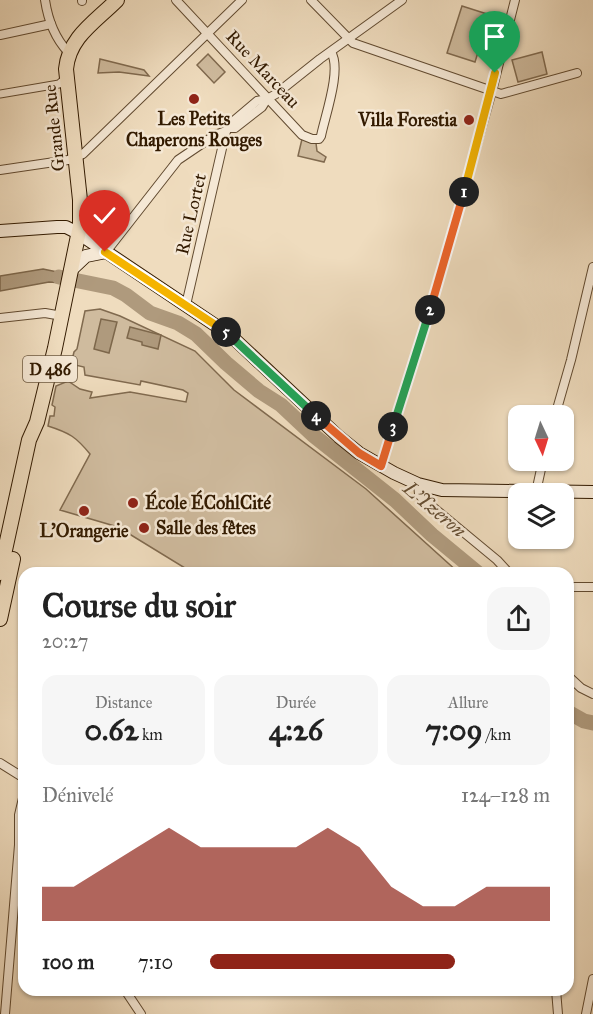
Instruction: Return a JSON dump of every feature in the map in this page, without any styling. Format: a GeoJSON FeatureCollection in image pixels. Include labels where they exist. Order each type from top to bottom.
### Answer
{"type":"FeatureCollection","features":[{"type":"Feature","properties":{"kind":"main road"},"geometry":{"type":"LineString","coordinates":[[68,52],[75,41],[117,0]]}},
{"type":"Feature","properties":{"kind":"main road","name":"Grande Rue"},"geometry":{"type":"LineString","coordinates":[[62,315],[70,271],[79,255],[78,233],[81,209],[66,78],[68,52]]}},
{"type":"Feature","properties":{"kind":"main road"},"geometry":{"type":"LineString","coordinates":[[0,231],[57,226],[66,227],[78,233],[230,335],[327,426],[359,453],[381,466],[418,484],[442,490],[508,491]]}},
{"type":"Feature","properties":{"kind":"main road"},"geometry":{"type":"LineString","coordinates":[[79,255],[105,252]]}},
{"type":"Feature","properties":{"kind":"main road","name":"D 486"},"geometry":{"type":"LineString","coordinates":[[0,573],[29,440],[37,422],[62,315]]}},
{"type":"Feature","properties":{"kind":"main road","name":"D 486"},"geometry":{"type":"LineString","coordinates":[[0,619],[38,441],[37,422]]}},
{"type":"Feature","properties":{"kind":"main road"},"geometry":{"type":"LineString","coordinates":[[574,492],[593,492]]}},
{"type":"Feature","properties":{"kind":"street"},"geometry":{"type":"LineString","coordinates":[[45,0],[48,21],[68,52]]}},
{"type":"Feature","properties":{"kind":"street","name":"Rue Marceau"},"geometry":{"type":"LineString","coordinates":[[176,0],[302,135],[312,139],[319,139],[321,136],[336,69],[331,52]]}},
{"type":"Feature","properties":{"kind":"street"},"geometry":{"type":"LineString","coordinates":[[0,170],[75,157],[87,151],[242,0]]}},
{"type":"Feature","properties":{"kind":"street"},"geometry":{"type":"LineString","coordinates":[[311,0],[349,39],[361,46],[501,94],[578,73]]}},
{"type":"Feature","properties":{"kind":"street"},"geometry":{"type":"LineString","coordinates":[[105,252],[178,160],[214,135],[235,128],[262,107],[267,99],[402,0]]}},
{"type":"Feature","properties":{"kind":"street"},"geometry":{"type":"LineString","coordinates":[[381,466],[432,303],[492,91],[515,0]]}},
{"type":"Feature","properties":{"kind":"street"},"geometry":{"type":"LineString","coordinates":[[0,35],[51,24]]}},
{"type":"Feature","properties":{"kind":"street"},"geometry":{"type":"LineString","coordinates":[[0,94],[59,84],[66,78]]}},
{"type":"Feature","properties":{"kind":"street","name":"Rue Lortet"},"geometry":{"type":"LineString","coordinates":[[186,305],[228,129]]}},
{"type":"Feature","properties":{"kind":"street"},"geometry":{"type":"LineString","coordinates":[[558,405],[593,269]]}},
{"type":"Feature","properties":{"kind":"street"},"geometry":{"type":"LineString","coordinates":[[0,318],[45,313],[62,315]]}},
{"type":"Feature","properties":{"kind":"street"},"geometry":{"type":"LineString","coordinates":[[418,484],[422,498],[503,567]]}},
{"type":"Feature","properties":{"kind":"street"},"geometry":{"type":"LineString","coordinates":[[574,587],[593,587]]}},
{"type":"Feature","properties":{"kind":"street"},"geometry":{"type":"LineString","coordinates":[[574,682],[593,694]]}},
{"type":"Feature","properties":{"kind":"street"},"geometry":{"type":"LineString","coordinates":[[0,763],[18,774]]}},
{"type":"Feature","properties":{"kind":"street"},"geometry":{"type":"LineString","coordinates":[[4,1014],[18,866]]}},
{"type":"Feature","properties":{"kind":"street"},"geometry":{"type":"LineString","coordinates":[[585,1014],[593,980]]}},
{"type":"Feature","properties":{"kind":"street"},"geometry":{"type":"LineString","coordinates":[[129,996],[141,1014]]}},
{"type":"Feature","properties":{"kind":"street"},"geometry":{"type":"LineString","coordinates":[[557,996],[558,1012]]}},
{"type":"Feature","properties":{"kind":"shaded area"},"geometry":{"type":"Polygon","coordinates":[[[462,6],[506,20],[497,46],[494,45],[499,29],[486,26],[475,62],[447,53],[462,6]]]}},
{"type":"Feature","properties":{"kind":"shaded area"},"geometry":{"type":"Polygon","coordinates":[[[542,52],[547,74],[518,82],[512,60],[542,52]]]}},
{"type":"Feature","properties":{"kind":"shaded area"},"geometry":{"type":"Polygon","coordinates":[[[208,54],[225,72],[214,83],[197,65],[208,54]]]}},
{"type":"Feature","properties":{"kind":"shaded area"},"geometry":{"type":"Polygon","coordinates":[[[100,59],[144,70],[149,76],[119,72],[98,73],[100,59]]]}},
{"type":"Feature","properties":{"kind":"shaded area"},"geometry":{"type":"Polygon","coordinates":[[[302,139],[316,143],[317,151],[326,157],[324,162],[298,156],[302,139]]]}},
{"type":"Feature","properties":{"kind":"shaded area"},"geometry":{"type":"Polygon","coordinates":[[[43,269],[77,276],[76,284],[49,282],[0,291],[0,276],[43,269]]]}},
{"type":"Feature","properties":{"kind":"shaded area"},"geometry":{"type":"Polygon","coordinates":[[[100,309],[120,316],[195,351],[234,390],[366,489],[452,567],[183,567],[118,527],[60,510],[90,454],[72,436],[48,426],[50,416],[54,416],[55,407],[52,405],[56,386],[68,381],[80,389],[92,392],[90,398],[130,392],[186,402],[188,393],[141,381],[140,385],[85,375],[84,367],[71,364],[77,349],[85,311],[100,309]]]}},
{"type":"Feature","properties":{"kind":"shaded area"},"geometry":{"type":"Polygon","coordinates":[[[101,319],[117,322],[109,353],[94,349],[101,319]]]}},
{"type":"Feature","properties":{"kind":"shaded area"},"geometry":{"type":"Polygon","coordinates":[[[130,327],[161,335],[158,349],[127,338],[130,327]]]}},
{"type":"Feature","properties":{"kind":"waterway","name":"L'Yzeron"},"geometry":{"type":"LineString","coordinates":[[59,277],[113,288],[150,313],[178,323],[196,334],[259,391],[281,405],[313,435],[395,500],[471,567]]}},
{"type":"Feature","properties":{"kind":"waterway","name":"L'Yzeron"},"geometry":{"type":"LineString","coordinates":[[574,715],[593,723]]}},
{"type":"Feature","properties":{"kind":"place","name":"Les Petits Chaperons Rouges"},"geometry":{"type":"Point","coordinates":[194,99]}},
{"type":"Feature","properties":{"kind":"place","name":"Villa Forestia"},"geometry":{"type":"Point","coordinates":[469,120]}},
{"type":"Feature","properties":{"kind":"place","name":"École ÉCohlCité"},"geometry":{"type":"Point","coordinates":[133,503]}},
{"type":"Feature","properties":{"kind":"place","name":"L'Orangerie"},"geometry":{"type":"Point","coordinates":[84,511]}},
{"type":"Feature","properties":{"kind":"place","name":"Salle des fêtes"},"geometry":{"type":"Point","coordinates":[144,528]}},
{"type":"Feature","properties":{"kind":"route"},"geometry":{"type":"LineString","coordinates":[[105,252],[230,335],[327,426],[359,453],[381,466],[432,303],[492,91],[495,73]]}}]}
